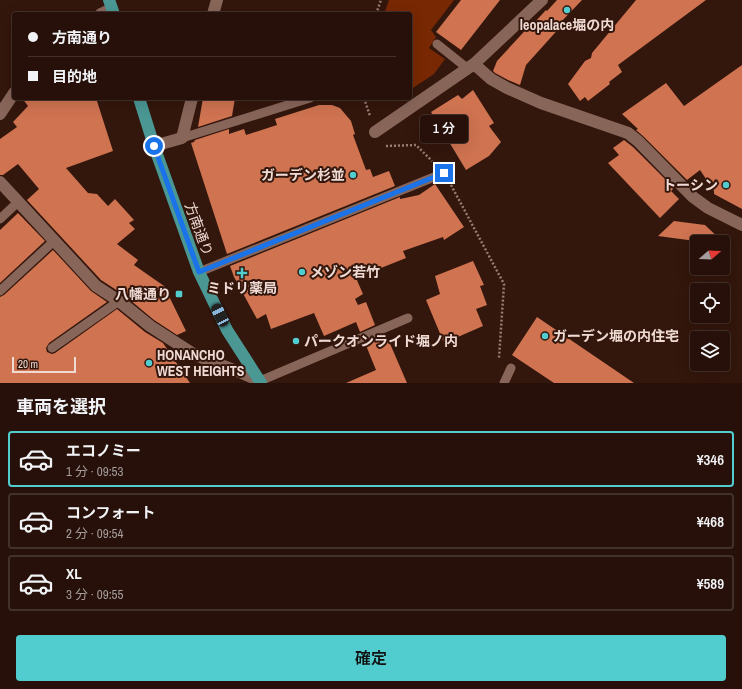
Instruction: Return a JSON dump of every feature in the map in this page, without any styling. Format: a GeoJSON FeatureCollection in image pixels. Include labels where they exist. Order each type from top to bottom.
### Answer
{"type":"FeatureCollection","features":[{"type":"Feature","properties":{"kind":"main road","name":"方南通り"},"geometry":{"type":"LineString","coordinates":[[140,100],[154,146],[199,272],[227,330],[260,382]]}},
{"type":"Feature","properties":{"kind":"street"},"geometry":{"type":"LineString","coordinates":[[214,12],[217,0]]}},
{"type":"Feature","properties":{"kind":"street"},"geometry":{"type":"LineString","coordinates":[[375,132],[470,66],[542,0]]}},
{"type":"Feature","properties":{"kind":"street"},"geometry":{"type":"LineString","coordinates":[[470,66],[507,88],[541,103],[628,133],[638,140],[693,197],[708,208],[742,225]]}},
{"type":"Feature","properties":{"kind":"street"},"geometry":{"type":"LineString","coordinates":[[0,114],[12,96]]}},
{"type":"Feature","properties":{"kind":"street"},"geometry":{"type":"LineString","coordinates":[[154,146],[182,138],[192,100]]}},
{"type":"Feature","properties":{"kind":"street"},"geometry":{"type":"LineString","coordinates":[[0,182],[96,286],[150,326],[194,355],[242,373],[260,382]]}},
{"type":"Feature","properties":{"kind":"lane"},"geometry":{"type":"LineString","coordinates":[[438,44],[470,66]]}},
{"type":"Feature","properties":{"kind":"lane"},"geometry":{"type":"LineString","coordinates":[[182,138],[304,100]]}},
{"type":"Feature","properties":{"kind":"lane"},"geometry":{"type":"LineString","coordinates":[[199,272],[444,173]]}},
{"type":"Feature","properties":{"kind":"lane"},"geometry":{"type":"LineString","coordinates":[[0,219],[18,202]]}},
{"type":"Feature","properties":{"kind":"lane"},"geometry":{"type":"LineString","coordinates":[[0,291],[54,241]]}},
{"type":"Feature","properties":{"kind":"lane"},"geometry":{"type":"LineString","coordinates":[[52,348],[118,302]]}},
{"type":"Feature","properties":{"kind":"lane"},"geometry":{"type":"LineString","coordinates":[[260,382],[408,318]]}},
{"type":"Feature","properties":{"kind":"lane"},"geometry":{"type":"LineString","coordinates":[[504,383],[511,368]]}},
{"type":"Feature","properties":{"kind":"path"},"geometry":{"type":"LineString","coordinates":[[377,12],[381,0]]}},
{"type":"Feature","properties":{"kind":"path"},"geometry":{"type":"LineString","coordinates":[[365,100],[375,132],[385,146],[416,145],[444,173],[504,284],[499,363]]}},
{"type":"Feature","properties":{"kind":"shaded area"},"geometry":{"type":"Polygon","coordinates":[[[389,0],[454,0],[431,30],[436,37],[429,48],[445,59],[434,74],[412,89],[412,12],[385,12],[389,0]]]}},
{"type":"Feature","properties":{"kind":"building"},"geometry":{"type":"Polygon","coordinates":[[[461,0],[500,0],[461,50],[436,32],[461,0]]]}},
{"type":"Feature","properties":{"kind":"building"},"geometry":{"type":"Polygon","coordinates":[[[557,0],[582,0],[560,23],[562,25],[526,65],[520,85],[495,73],[493,71],[497,61],[533,22],[534,23],[557,0]]]}},
{"type":"Feature","properties":{"kind":"building"},"geometry":{"type":"Polygon","coordinates":[[[636,0],[706,0],[618,65],[622,72],[609,82],[610,84],[588,101],[585,97],[580,101],[568,84],[585,61],[591,58],[592,53],[636,0]]]}},
{"type":"Feature","properties":{"kind":"building"},"geometry":{"type":"Polygon","coordinates":[[[742,65],[742,209],[714,194],[714,191],[700,170],[687,180],[636,130],[638,129],[622,114],[666,83],[684,106],[742,65]]]}},
{"type":"Feature","properties":{"kind":"building"},"geometry":{"type":"Polygon","coordinates":[[[473,90],[494,123],[489,126],[501,142],[489,156],[466,170],[431,112],[458,95],[462,99],[473,90]]]}},
{"type":"Feature","properties":{"kind":"building"},"geometry":{"type":"Polygon","coordinates":[[[24,100],[97,100],[113,151],[66,168],[88,193],[97,194],[108,206],[115,199],[134,220],[129,223],[135,229],[117,244],[138,260],[134,265],[164,286],[186,331],[177,335],[154,320],[124,295],[101,280],[27,200],[39,189],[18,164],[3,175],[0,175],[0,139],[17,127],[13,122],[28,106],[24,100]]]}},
{"type":"Feature","properties":{"kind":"building"},"geometry":{"type":"Polygon","coordinates":[[[203,100],[235,100],[232,116],[198,127],[203,100]]]}},
{"type":"Feature","properties":{"kind":"building"},"geometry":{"type":"Polygon","coordinates":[[[319,105],[332,105],[340,108],[351,121],[355,134],[353,135],[366,170],[370,169],[373,177],[389,171],[395,186],[227,254],[191,143],[195,140],[229,129],[229,134],[244,129],[246,135],[277,125],[275,119],[319,105]]]}},
{"type":"Feature","properties":{"kind":"building"},"geometry":{"type":"Polygon","coordinates":[[[624,140],[674,188],[671,191],[679,199],[660,218],[608,163],[619,155],[613,148],[624,140]]]}},
{"type":"Feature","properties":{"kind":"building"},"geometry":{"type":"Polygon","coordinates":[[[435,184],[464,227],[444,240],[443,237],[403,251],[406,258],[356,278],[363,294],[355,299],[358,305],[366,302],[375,325],[360,332],[356,322],[324,336],[314,313],[271,329],[266,314],[257,319],[234,277],[230,266],[400,197],[400,199],[419,195],[435,184]]]}},
{"type":"Feature","properties":{"kind":"building"},"geometry":{"type":"Polygon","coordinates":[[[18,213],[45,241],[0,283],[0,230],[18,213]]]}},
{"type":"Feature","properties":{"kind":"building"},"geometry":{"type":"Polygon","coordinates":[[[674,221],[705,225],[716,235],[690,235],[690,240],[658,236],[674,221]]]}},
{"type":"Feature","properties":{"kind":"building"},"geometry":{"type":"Polygon","coordinates":[[[53,250],[91,291],[107,302],[49,343],[46,348],[47,352],[52,354],[55,353],[117,309],[145,332],[163,343],[190,383],[0,383],[0,297],[53,250]]]}},
{"type":"Feature","properties":{"kind":"building"},"geometry":{"type":"Polygon","coordinates":[[[473,261],[484,285],[480,286],[487,305],[476,309],[483,326],[444,343],[426,300],[440,294],[435,276],[473,261]]]}},
{"type":"Feature","properties":{"kind":"building","name":"ガーデン堀の内住宅"},"geometry":{"type":"Polygon","coordinates":[[[537,317],[634,383],[554,383],[512,355],[537,317]]]}},
{"type":"Feature","properties":{"kind":"building"},"geometry":{"type":"Polygon","coordinates":[[[380,337],[382,342],[388,339],[407,383],[346,383],[376,370],[365,343],[380,337]]]}},
{"type":"Feature","properties":{"kind":"place","name":"leopalace堀の内"},"geometry":{"type":"Point","coordinates":[567,10]}},
{"type":"Feature","properties":{"kind":"place","name":"ガーデン杉並"},"geometry":{"type":"Point","coordinates":[353,175]}},
{"type":"Feature","properties":{"kind":"place","name":"トーシン"},"geometry":{"type":"Point","coordinates":[726,185]}},
{"type":"Feature","properties":{"kind":"place","name":"メゾン若竹"},"geometry":{"type":"Point","coordinates":[302,272]}},
{"type":"Feature","properties":{"kind":"place","name":"ミドリ薬局"},"geometry":{"type":"Point","coordinates":[242,273]}},
{"type":"Feature","properties":{"kind":"place","name":"八幡通り"},"geometry":{"type":"Point","coordinates":[179,294]}},
{"type":"Feature","properties":{"kind":"place","name":"ガーデン堀の内住宅"},"geometry":{"type":"Point","coordinates":[545,336]}},
{"type":"Feature","properties":{"kind":"place","name":"パークオンライド堀ノ内"},"geometry":{"type":"Point","coordinates":[296,341]}},
{"type":"Feature","properties":{"kind":"place","name":"HONANCHO WEST HEIGHTS"},"geometry":{"type":"Point","coordinates":[149,363]}},
{"type":"Feature","properties":{"kind":"route"},"geometry":{"type":"LineString","coordinates":[[154,146],[199,272],[444,173]]}}]}
